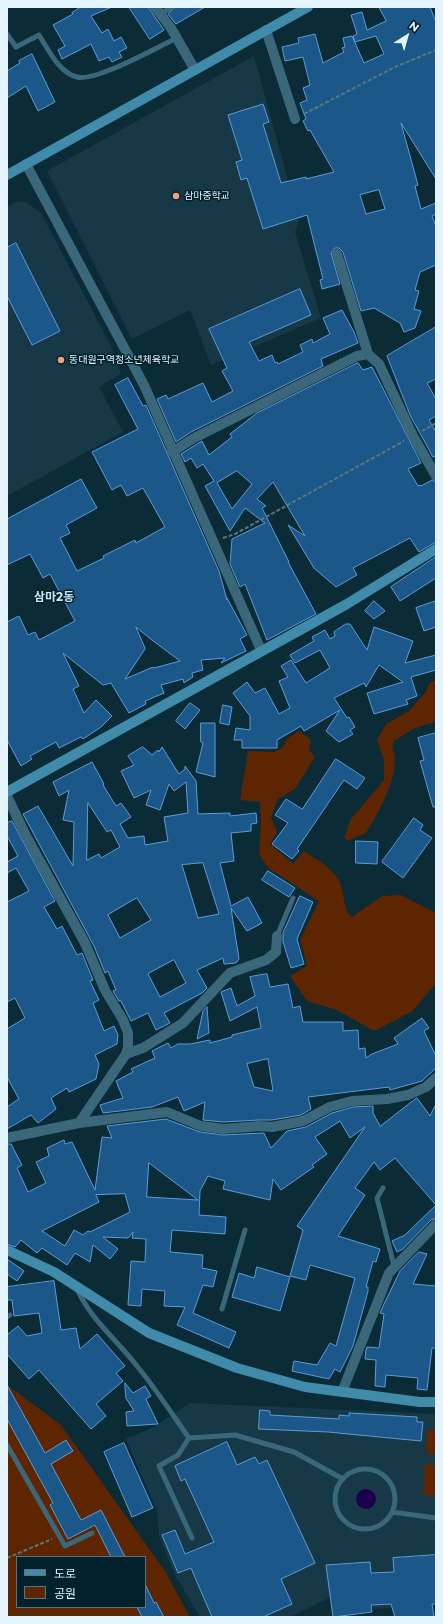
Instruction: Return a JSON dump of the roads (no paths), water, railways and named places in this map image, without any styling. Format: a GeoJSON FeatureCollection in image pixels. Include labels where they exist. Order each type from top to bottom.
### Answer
{"type":"FeatureCollection","features":[{"type":"Feature","properties":{"kind":"street"},"geometry":{"type":"LineString","coordinates":[[7,175],[308,7]]}},
{"type":"Feature","properties":{"kind":"street"},"geometry":{"type":"LineString","coordinates":[[158,10],[177,38],[195,70]]}},
{"type":"Feature","properties":{"kind":"street"},"geometry":{"type":"LineString","coordinates":[[266,30],[294,119]]}},
{"type":"Feature","properties":{"kind":"street"},"geometry":{"type":"LineString","coordinates":[[26,164],[144,385],[172,452],[214,541],[261,650]]}},
{"type":"Feature","properties":{"kind":"street"},"geometry":{"type":"LineString","coordinates":[[337,254],[368,354],[379,364],[413,436],[436,476]]}},
{"type":"Feature","properties":{"kind":"street"},"geometry":{"type":"LineString","coordinates":[[172,452],[194,438],[357,356],[368,354]]}},
{"type":"Feature","properties":{"kind":"street"},"geometry":{"type":"LineString","coordinates":[[7,792],[261,650],[347,604],[436,549]]}},
{"type":"Feature","properties":{"kind":"street"},"geometry":{"type":"LineString","coordinates":[[7,796],[26,836],[85,943],[105,990],[128,1033],[128,1047],[126,1054],[79,1123]]}},
{"type":"Feature","properties":{"kind":"street"},"geometry":{"type":"LineString","coordinates":[[126,1054],[143,1048],[183,1023],[230,973],[266,960],[276,952],[277,936]]}},
{"type":"Feature","properties":{"kind":"street"},"geometry":{"type":"LineString","coordinates":[[7,1138],[79,1123],[167,1112],[201,1126],[223,1129],[260,1126],[272,1127],[303,1121],[330,1107],[352,1100],[387,1099],[408,1095],[426,1087],[436,1078]]}},
{"type":"Feature","properties":{"kind":"street"},"geometry":{"type":"LineString","coordinates":[[342,1392],[389,1273],[394,1266],[436,1224]]}},
{"type":"Feature","properties":{"kind":"street"},"geometry":{"type":"LineString","coordinates":[[7,1250],[54,1272],[149,1333],[237,1368],[305,1387],[420,1402],[436,1402]]}},
{"type":"Feature","properties":{"kind":"lane"},"geometry":{"type":"LineString","coordinates":[[158,10],[172,7]]}},
{"type":"Feature","properties":{"kind":"lane"},"geometry":{"type":"LineString","coordinates":[[7,34],[16,46],[39,34],[63,69],[78,77],[97,75],[177,38]]}},
{"type":"Feature","properties":{"kind":"lane"},"geometry":{"type":"LineString","coordinates":[[277,936],[293,898]]}},
{"type":"Feature","properties":{"kind":"lane"},"geometry":{"type":"LineString","coordinates":[[383,1188],[377,1198],[394,1266]]}},
{"type":"Feature","properties":{"kind":"lane"},"geometry":{"type":"LineString","coordinates":[[222,1309],[245,1230]]}},
{"type":"Feature","properties":{"kind":"lane"},"geometry":{"type":"LineString","coordinates":[[76,1287],[83,1302],[101,1326],[137,1366],[189,1438]]}},
{"type":"Feature","properties":{"kind":"lane"},"geometry":{"type":"LineString","coordinates":[[189,1438],[234,1435],[294,1452],[343,1479]]}},
{"type":"Feature","properties":{"kind":"lane"},"geometry":{"type":"LineString","coordinates":[[189,1438],[178,1455],[159,1466],[192,1538]]}},
{"type":"Feature","properties":{"kind":"lane"},"geometry":{"type":"LineString","coordinates":[[7,1445],[65,1546],[92,1533]]}},
{"type":"Feature","properties":{"kind":"lane"},"geometry":{"type":"LineString","coordinates":[[368,1469],[382,1474],[392,1484],[394,1491],[395,1498],[392,1512],[383,1523],[376,1526],[362,1528],[349,1524],[339,1513],[336,1506],[336,1492],[343,1479],[354,1471],[368,1469]]}},
{"type":"Feature","properties":{"kind":"lane"},"geometry":{"type":"LineString","coordinates":[[392,1512],[436,1518]]}},
{"type":"Feature","properties":{"kind":"place","name":"삼마중학교"},"geometry":{"type":"Point","coordinates":[176,196]}},
{"type":"Feature","properties":{"kind":"place","name":"동대원구역청소년체육학교"},"geometry":{"type":"Point","coordinates":[61,360]}},
{"type":"Feature","properties":{"kind":"district","name":"삼마2동"},"geometry":{"type":"Point","coordinates":[54,597]}}]}
